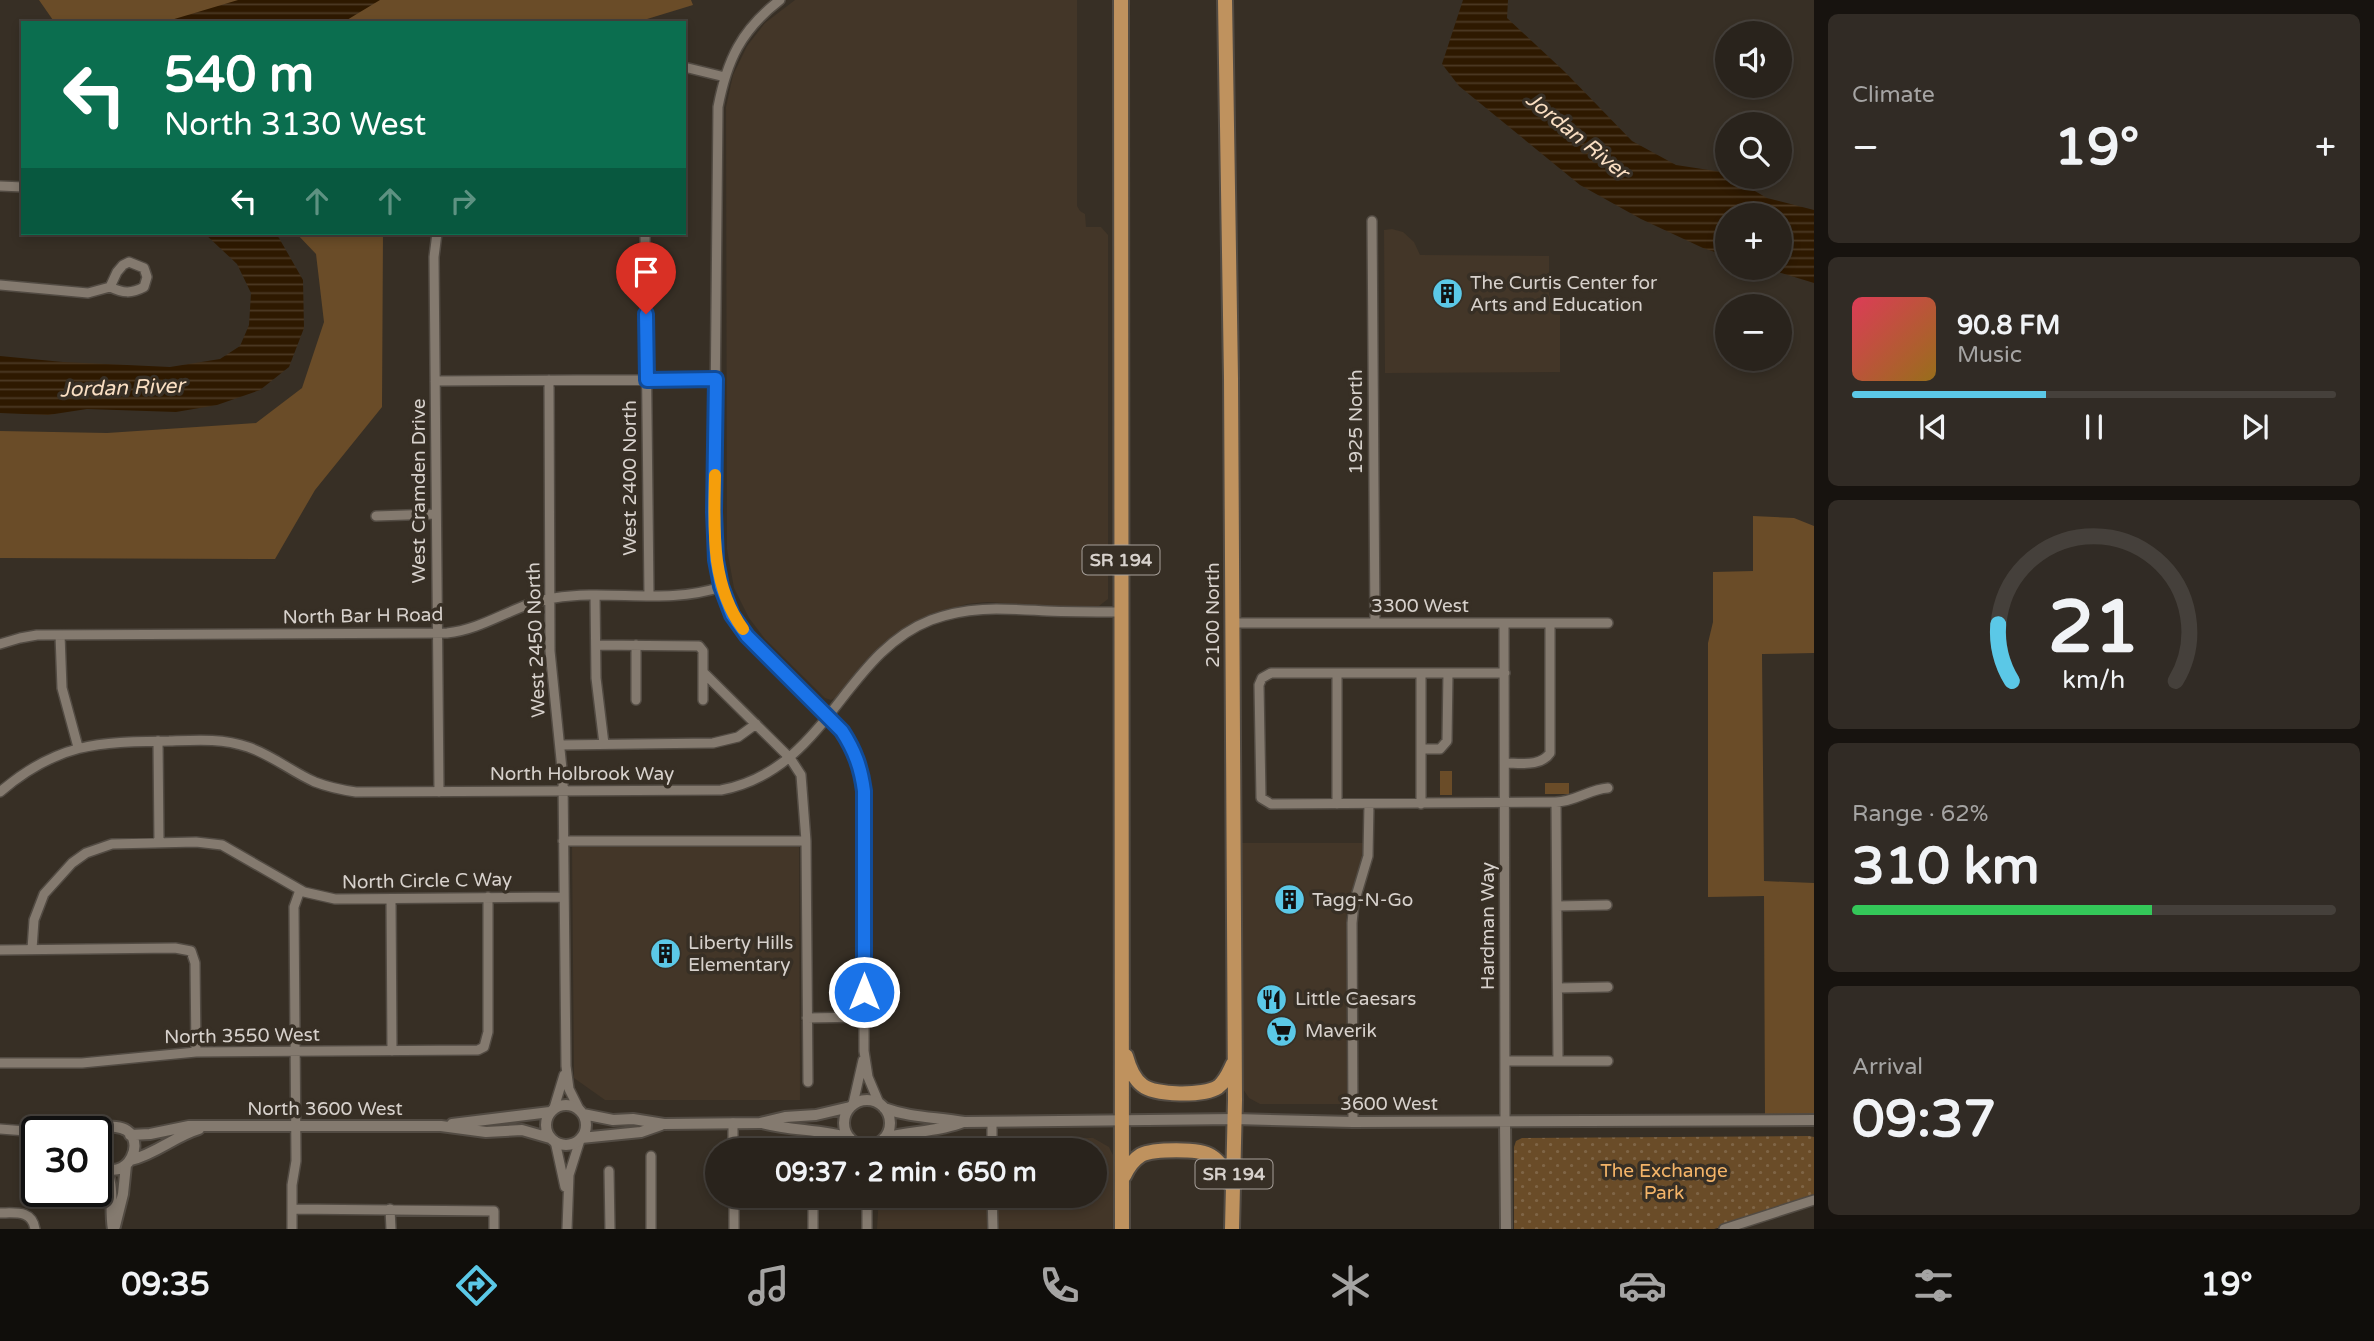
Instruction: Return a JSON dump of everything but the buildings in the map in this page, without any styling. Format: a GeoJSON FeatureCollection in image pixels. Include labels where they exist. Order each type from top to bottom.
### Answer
{"type":"FeatureCollection","features":[{"type":"Feature","properties":{"kind":"highway","name":"SR 194"},"geometry":{"type":"LineString","coordinates":[[1121,0],[1122,1229]]}},
{"type":"Feature","properties":{"kind":"highway","name":"2100 North"},"geometry":{"type":"LineString","coordinates":[[1225,1],[1232,623],[1235,1119],[1233,1229]]}},
{"type":"Feature","properties":{"kind":"highway"},"geometry":{"type":"LineString","coordinates":[[1123,1045],[1130,1068],[1139,1083],[1148,1090],[1160,1093],[1202,1092],[1214,1089],[1227,1076],[1234,1058]]}},
{"type":"Feature","properties":{"kind":"highway"},"geometry":{"type":"LineString","coordinates":[[1123,1180],[1130,1164],[1146,1153],[1200,1152],[1209,1154],[1220,1164],[1228,1176],[1233,1192]]}},
{"type":"Feature","properties":{"kind":"street"},"geometry":{"type":"LineString","coordinates":[[780,0],[754,23],[740,41],[725,76],[718,107],[714,512],[716,560],[721,586],[732,615],[747,636],[848,739],[861,767],[864,791],[864,1051],[868,1077],[890,1120],[883,1138]]}},
{"type":"Feature","properties":{"kind":"street"},"geometry":{"type":"LineString","coordinates":[[686,67],[725,76]]}},
{"type":"Feature","properties":{"kind":"street"},"geometry":{"type":"LineString","coordinates":[[0,186],[21,187]]}},
{"type":"Feature","properties":{"kind":"street","name":"1925 North"},"geometry":{"type":"LineString","coordinates":[[1371,221],[1374,623]]}},
{"type":"Feature","properties":{"kind":"street","name":"West Cramden Drive"},"geometry":{"type":"LineString","coordinates":[[437,235],[434,257],[439,792]]}},
{"type":"Feature","properties":{"kind":"street","name":"West 2400 North"},"geometry":{"type":"LineString","coordinates":[[645,235],[649,596]]}},
{"type":"Feature","properties":{"kind":"street"},"geometry":{"type":"LineString","coordinates":[[0,285],[88,293],[110,287]]}},
{"type":"Feature","properties":{"kind":"street"},"geometry":{"type":"LineString","coordinates":[[435,381],[716,379]]}},
{"type":"Feature","properties":{"kind":"street","name":"West 2450 North"},"geometry":{"type":"LineString","coordinates":[[549,380],[552,676],[563,791],[566,1066],[569,1090],[581,1111]]}},
{"type":"Feature","properties":{"kind":"street"},"geometry":{"type":"LineString","coordinates":[[376,516],[436,514]]}},
{"type":"Feature","properties":{"kind":"street","name":"North Bar H Road"},"geometry":{"type":"LineString","coordinates":[[0,644],[28,636],[60,635],[437,633],[475,628],[528,604],[551,598],[686,596],[721,586]]}},
{"type":"Feature","properties":{"kind":"street"},"geometry":{"type":"LineString","coordinates":[[595,596],[596,678],[604,744]]}},
{"type":"Feature","properties":{"kind":"street","name":"North Holbrook Way"},"geometry":{"type":"LineString","coordinates":[[0,792],[33,766],[78,747],[116,742],[216,740],[234,743],[267,755],[313,781],[344,790],[721,790],[763,776],[790,758],[828,718],[882,652],[902,635],[934,619],[968,610],[993,608],[1121,612]]}},
{"type":"Feature","properties":{"kind":"street","name":"3300 West"},"geometry":{"type":"LineString","coordinates":[[1232,623],[1608,623]]}},
{"type":"Feature","properties":{"kind":"street","name":"Hardman Way"},"geometry":{"type":"LineString","coordinates":[[1504,623],[1506,1229]]}},
{"type":"Feature","properties":{"kind":"street"},"geometry":{"type":"LineString","coordinates":[[1505,763],[1539,762],[1549,756],[1550,623]]}},
{"type":"Feature","properties":{"kind":"street"},"geometry":{"type":"LineString","coordinates":[[60,635],[62,688],[78,747]]}},
{"type":"Feature","properties":{"kind":"street"},"geometry":{"type":"LineString","coordinates":[[596,645],[696,645],[701,648],[703,700]]}},
{"type":"Feature","properties":{"kind":"street"},"geometry":{"type":"LineString","coordinates":[[636,645],[636,700]]}},
{"type":"Feature","properties":{"kind":"street"},"geometry":{"type":"LineString","coordinates":[[704,672],[790,758],[802,775],[806,841],[808,1082]]}},
{"type":"Feature","properties":{"kind":"street"},"geometry":{"type":"LineString","coordinates":[[1505,673],[1271,673],[1262,678],[1259,685],[1259,778],[1263,801],[1271,804],[1556,802],[1573,800],[1595,789],[1608,788]]}},
{"type":"Feature","properties":{"kind":"street"},"geometry":{"type":"LineString","coordinates":[[1337,804],[1338,673]]}},
{"type":"Feature","properties":{"kind":"street"},"geometry":{"type":"LineString","coordinates":[[1421,673],[1421,804]]}},
{"type":"Feature","properties":{"kind":"street"},"geometry":{"type":"LineString","coordinates":[[1421,749],[1440,749],[1447,741],[1448,673]]}},
{"type":"Feature","properties":{"kind":"street"},"geometry":{"type":"LineString","coordinates":[[560,745],[712,744],[738,737],[756,724]]}},
{"type":"Feature","properties":{"kind":"street"},"geometry":{"type":"LineString","coordinates":[[158,741],[159,842]]}},
{"type":"Feature","properties":{"kind":"street"},"geometry":{"type":"LineString","coordinates":[[1556,802],[1558,1061]]}},
{"type":"Feature","properties":{"kind":"street"},"geometry":{"type":"LineString","coordinates":[[1353,1122],[1352,923],[1354,903],[1368,856],[1369,804]]}},
{"type":"Feature","properties":{"kind":"street"},"geometry":{"type":"LineString","coordinates":[[563,841],[806,841]]}},
{"type":"Feature","properties":{"kind":"street","name":"North Circle C Way"},"geometry":{"type":"LineString","coordinates":[[32,949],[32,929],[44,894],[72,863],[86,853],[112,844],[196,842],[222,845],[300,890],[335,899],[564,897]]}},
{"type":"Feature","properties":{"kind":"street"},"geometry":{"type":"LineString","coordinates":[[292,1229],[296,1127],[295,907],[300,890]]}},
{"type":"Feature","properties":{"kind":"street","name":"North 3550 West"},"geometry":{"type":"LineString","coordinates":[[0,1063],[82,1063],[195,1052],[471,1051],[484,1047],[488,1032],[488,897]]}},
{"type":"Feature","properties":{"kind":"street"},"geometry":{"type":"LineString","coordinates":[[391,899],[392,1051]]}},
{"type":"Feature","properties":{"kind":"street"},"geometry":{"type":"LineString","coordinates":[[1557,905],[1607,905]]}},
{"type":"Feature","properties":{"kind":"street"},"geometry":{"type":"LineString","coordinates":[[0,950],[174,948],[191,951],[195,962],[195,1052]]}},
{"type":"Feature","properties":{"kind":"street"},"geometry":{"type":"LineString","coordinates":[[1558,988],[1608,987]]}},
{"type":"Feature","properties":{"kind":"street"},"geometry":{"type":"LineString","coordinates":[[807,1018],[864,1017]]}},
{"type":"Feature","properties":{"kind":"street"},"geometry":{"type":"LineString","coordinates":[[850,1138],[844,1122],[858,1089],[864,1051]]}},
{"type":"Feature","properties":{"kind":"street"},"geometry":{"type":"LineString","coordinates":[[1505,1061],[1608,1061]]}},
{"type":"Feature","properties":{"kind":"street","name":"West 2450 North"},"geometry":{"type":"LineString","coordinates":[[552,1110],[566,1066]]}},
{"type":"Feature","properties":{"kind":"street"},"geometry":{"type":"LineString","coordinates":[[760,1123],[785,1117],[816,1115],[866,1100],[911,1116],[939,1117],[964,1122]]}},
{"type":"Feature","properties":{"kind":"street"},"geometry":{"type":"LineString","coordinates":[[567,1200],[553,1139],[546,1122],[552,1110],[569,1105],[613,1120],[633,1119],[664,1124],[760,1123],[826,1131],[841,1138]]}},
{"type":"Feature","properties":{"kind":"street","name":"North 3600 West"},"geometry":{"type":"LineString","coordinates":[[112,1129],[118,1127],[130,1135],[189,1126],[441,1126],[552,1110]]}},
{"type":"Feature","properties":{"kind":"street"},"geometry":{"type":"LineString","coordinates":[[567,1229],[569,1175],[586,1124],[581,1111]]}},
{"type":"Feature","properties":{"kind":"street","name":"3600 West"},"geometry":{"type":"LineString","coordinates":[[964,1122],[1235,1119],[1353,1122],[1814,1120]]}},
{"type":"Feature","properties":{"kind":"street"},"geometry":{"type":"LineString","coordinates":[[892,1138],[908,1132],[946,1129],[964,1122]]}},
{"type":"Feature","properties":{"kind":"street"},"geometry":{"type":"LineString","coordinates":[[992,1122],[992,1138]]}},
{"type":"Feature","properties":{"kind":"street"},"geometry":{"type":"LineString","coordinates":[[733,1123],[733,1138]]}},
{"type":"Feature","properties":{"kind":"street"},"geometry":{"type":"LineString","coordinates":[[553,1139],[565,1144],[580,1139],[641,1132],[664,1124]]}},
{"type":"Feature","properties":{"kind":"street","name":"North 3600 West"},"geometry":{"type":"LineString","coordinates":[[441,1126],[486,1132],[522,1130],[553,1139]]}},
{"type":"Feature","properties":{"kind":"street","name":"North 3600 West"},"geometry":{"type":"LineString","coordinates":[[112,1168],[116,1169],[156,1152],[189,1133],[209,1128]]}},
{"type":"Feature","properties":{"kind":"street"},"geometry":{"type":"LineString","coordinates":[[0,1129],[21,1131]]}},
{"type":"Feature","properties":{"kind":"street"},"geometry":{"type":"LineString","coordinates":[[114,1229],[128,1163],[135,1148],[130,1135]]}},
{"type":"Feature","properties":{"kind":"street"},"geometry":{"type":"LineString","coordinates":[[651,1156],[651,1229]]}},
{"type":"Feature","properties":{"kind":"street"},"geometry":{"type":"LineString","coordinates":[[609,1171],[610,1229]]}},
{"type":"Feature","properties":{"kind":"street"},"geometry":{"type":"LineString","coordinates":[[1724,1229],[1814,1200]]}},
{"type":"Feature","properties":{"kind":"street"},"geometry":{"type":"LineString","coordinates":[[110,1207],[114,1229]]}},
{"type":"Feature","properties":{"kind":"street"},"geometry":{"type":"LineString","coordinates":[[734,1208],[734,1229]]}},
{"type":"Feature","properties":{"kind":"street"},"geometry":{"type":"LineString","coordinates":[[813,1208],[813,1229]]}},
{"type":"Feature","properties":{"kind":"street"},"geometry":{"type":"LineString","coordinates":[[867,1208],[867,1229]]}},
{"type":"Feature","properties":{"kind":"street"},"geometry":{"type":"LineString","coordinates":[[992,1208],[993,1229]]}},
{"type":"Feature","properties":{"kind":"street"},"geometry":{"type":"LineString","coordinates":[[292,1209],[494,1211],[494,1229]]}},
{"type":"Feature","properties":{"kind":"street"},"geometry":{"type":"LineString","coordinates":[[390,1209],[391,1229]]}},
{"type":"Feature","properties":{"kind":"street"},"geometry":{"type":"LineString","coordinates":[[0,1213],[21,1213],[31,1218],[35,1229]]}},
{"type":"Feature","properties":{"kind":"shaded area"},"geometry":{"type":"Polygon","coordinates":[[[795,0],[1077,0],[1077,206],[1085,214],[1086,227],[1101,227],[1108,235],[1108,599],[1099,606],[987,602],[967,604],[941,612],[909,626],[883,644],[864,662],[839,696],[831,700],[825,698],[765,639],[749,618],[734,588],[727,549],[726,107],[733,75],[747,46],[765,23],[795,0]]]}},
{"type":"Feature","properties":{"kind":"shaded area"},"geometry":{"type":"Polygon","coordinates":[[[1384,230],[1403,232],[1414,242],[1420,255],[1549,256],[1549,295],[1560,309],[1560,372],[1385,373],[1384,230]]]}},
{"type":"Feature","properties":{"kind":"shaded area"},"geometry":{"type":"Polygon","coordinates":[[[1242,843],[1364,843],[1362,865],[1346,916],[1347,1104],[1260,1104],[1249,1098],[1243,1089],[1240,876],[1242,843]]]}},
{"type":"Feature","properties":{"kind":"shaded area"},"geometry":{"type":"Polygon","coordinates":[[[572,846],[799,846],[800,1100],[605,1100],[574,1078],[572,846]]]}},
{"type":"Feature","properties":{"kind":"shaded area"},"geometry":{"type":"Polygon","coordinates":[[[1107,1146],[1114,1157],[1113,1229],[877,1229],[878,1208],[1107,1208],[1107,1146]]]}},
{"type":"Feature","properties":{"kind":"green space"},"geometry":{"type":"Polygon","coordinates":[[[39,0],[691,0],[693,5],[641,21],[54,21],[39,0]]]}},
{"type":"Feature","properties":{"kind":"green space"},"geometry":{"type":"Polygon","coordinates":[[[298,235],[383,235],[382,407],[315,490],[275,559],[0,558],[0,431],[107,433],[256,423],[302,388],[324,322],[316,254],[298,235]]]}},
{"type":"Feature","properties":{"kind":"green space"},"geometry":{"type":"Polygon","coordinates":[[[1753,516],[1794,518],[1814,526],[1814,653],[1762,654],[1764,881],[1814,883],[1814,1115],[1765,1116],[1764,896],[1708,897],[1708,643],[1713,622],[1713,572],[1753,571],[1753,516]]]}},
{"type":"Feature","properties":{"kind":"green space"},"geometry":{"type":"Polygon","coordinates":[[[1440,771],[1452,771],[1452,795],[1440,795],[1440,771]]]}},
{"type":"Feature","properties":{"kind":"green space"},"geometry":{"type":"Polygon","coordinates":[[[1545,783],[1569,783],[1569,794],[1545,794],[1545,783]]]}},
{"type":"Feature","properties":{"kind":"green space","name":"The Exchange Park"},"geometry":{"type":"Polygon","coordinates":[[[1814,1137],[1814,1198],[1714,1229],[1514,1229],[1514,1147],[1516,1141],[1522,1138],[1814,1137]]]}},
{"type":"Feature","properties":{"kind":"water"},"geometry":{"type":"Polygon","coordinates":[[[238,0],[380,0],[345,21],[168,21],[238,0]]]}},
{"type":"Feature","properties":{"kind":"water","name":"Jordan River"},"geometry":{"type":"Polygon","coordinates":[[[1463,0],[1508,0],[1507,18],[1565,72],[1632,141],[1676,165],[1715,171],[1715,189],[1751,189],[1767,198],[1787,203],[1715,203],[1715,252],[1703,248],[1641,219],[1580,185],[1459,86],[1442,64],[1463,0]]]}},
{"type":"Feature","properties":{"kind":"water"},"geometry":{"type":"Polygon","coordinates":[[[1792,204],[1814,210],[1814,283],[1792,276],[1792,204]]]}},
{"type":"Feature","properties":{"kind":"water","name":"Jordan River"},"geometry":{"type":"Polygon","coordinates":[[[206,235],[277,235],[303,280],[304,328],[289,367],[260,390],[217,405],[176,412],[87,409],[48,415],[0,413],[0,356],[170,367],[220,359],[240,346],[249,325],[251,293],[237,264],[206,235]]]}},
{"type":"Feature","properties":{"kind":"slow traffic"},"geometry":{"type":"LineString","coordinates":[[715,475],[716,560],[721,586],[732,615],[743,629]]}},
{"type":"Feature","properties":{"kind":"place","name":"The Curtis Center for Arts and Education"},"geometry":{"type":"Point","coordinates":[1447,294]}},
{"type":"Feature","properties":{"kind":"place","name":"Tagg-N-Go"},"geometry":{"type":"Point","coordinates":[1289,900]}},
{"type":"Feature","properties":{"kind":"place","name":"Liberty Hills Elementary"},"geometry":{"type":"Point","coordinates":[665,954]}},
{"type":"Feature","properties":{"kind":"place","name":"Little Caesars"},"geometry":{"type":"Point","coordinates":[1272,999]}},
{"type":"Feature","properties":{"kind":"place","name":"Maverik"},"geometry":{"type":"Point","coordinates":[1282,1031]}},
{"type":"Feature","properties":{"kind":"route"},"geometry":{"type":"LineString","coordinates":[[646,314],[647,380],[716,379],[716,560],[721,586],[732,615],[747,636],[842,731],[861,767],[864,791],[864,992]]}}]}
